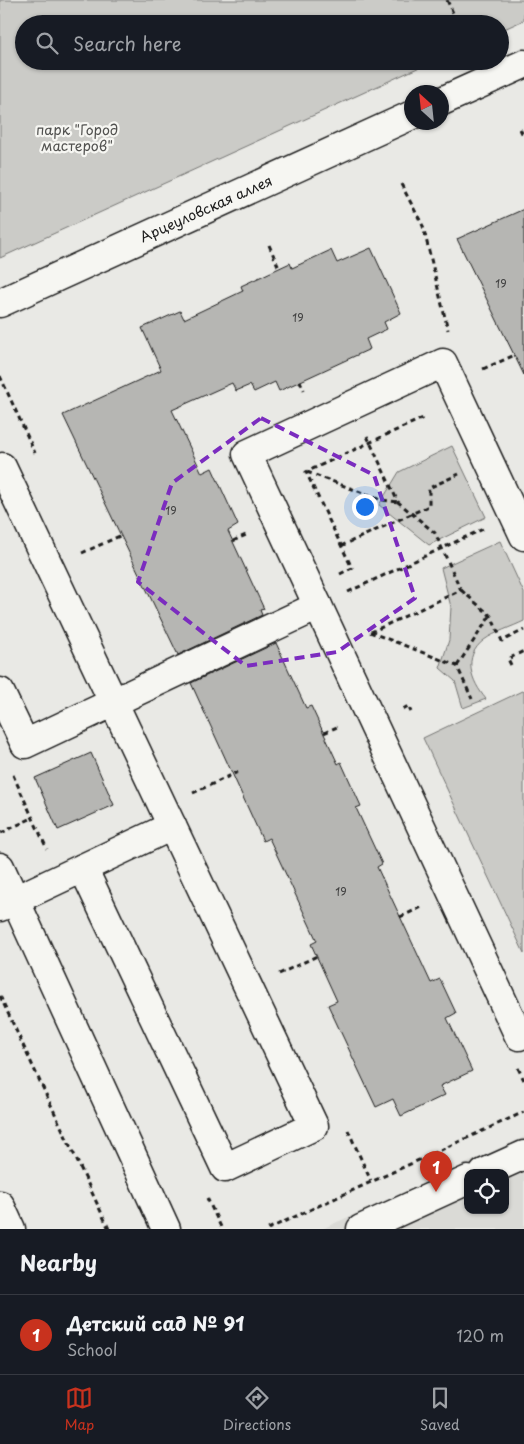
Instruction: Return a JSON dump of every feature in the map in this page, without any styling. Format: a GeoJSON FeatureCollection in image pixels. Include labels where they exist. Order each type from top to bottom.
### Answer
{"type":"FeatureCollection","features":[{"type":"Feature","properties":{"kind":"street"},"geometry":{"type":"LineString","coordinates":[[449,99],[524,64]]}},
{"type":"Feature","properties":{"kind":"street","name":"Арцеуловская аллея"},"geometry":{"type":"LineString","coordinates":[[0,303],[404,119]]}},
{"type":"Feature","properties":{"kind":"street"},"geometry":{"type":"LineString","coordinates":[[521,520],[443,363],[247,454],[519,1036],[524,1033]]}},
{"type":"Feature","properties":{"kind":"street"},"geometry":{"type":"LineString","coordinates":[[0,468],[2,467],[314,1126],[225,1168],[83,868]]}},
{"type":"Feature","properties":{"kind":"street"},"geometry":{"type":"LineString","coordinates":[[0,692],[24,744],[318,606]]}},
{"type":"Feature","properties":{"kind":"street"},"geometry":{"type":"LineString","coordinates":[[8,904],[172,826]]}},
{"type":"Feature","properties":{"kind":"street"},"geometry":{"type":"LineString","coordinates":[[0,866],[8,904],[161,1227]]}},
{"type":"Feature","properties":{"kind":"street"},"geometry":{"type":"LineString","coordinates":[[493,1169],[524,1155]]}},
{"type":"Feature","properties":{"kind":"street"},"geometry":{"type":"LineString","coordinates":[[360,1229],[464,1182]]}},
{"type":"Feature","properties":{"kind":"street"},"geometry":{"type":"LineString","coordinates":[[0,1205],[11,1229]]}},
{"type":"Feature","properties":{"kind":"path"},"geometry":{"type":"LineString","coordinates":[[447,0],[454,15]]}},
{"type":"Feature","properties":{"kind":"path"},"geometry":{"type":"LineString","coordinates":[[520,129],[524,137]]}},
{"type":"Feature","properties":{"kind":"path"},"geometry":{"type":"LineString","coordinates":[[401,184],[423,226],[448,331]]}},
{"type":"Feature","properties":{"kind":"path"},"geometry":{"type":"LineString","coordinates":[[269,246],[279,268]]}},
{"type":"Feature","properties":{"kind":"path"},"geometry":{"type":"LineString","coordinates":[[475,373],[514,355]]}},
{"type":"Feature","properties":{"kind":"path"},"geometry":{"type":"LineString","coordinates":[[306,472],[423,418]]}},
{"type":"Feature","properties":{"kind":"path"},"geometry":{"type":"LineString","coordinates":[[364,430],[398,502],[434,533],[461,590],[491,616],[502,641],[524,630]]}},
{"type":"Feature","properties":{"kind":"path"},"geometry":{"type":"LineString","coordinates":[[306,472],[382,500],[398,502]]}},
{"type":"Feature","properties":{"kind":"path"},"geometry":{"type":"LineString","coordinates":[[306,472],[352,568]]}},
{"type":"Feature","properties":{"kind":"path"},"geometry":{"type":"LineString","coordinates":[[341,546],[429,506],[429,488],[464,472]]}},
{"type":"Feature","properties":{"kind":"path"},"geometry":{"type":"LineString","coordinates":[[318,606],[442,548],[521,520]]}},
{"type":"Feature","properties":{"kind":"path"},"geometry":{"type":"LineString","coordinates":[[82,553],[122,535]]}},
{"type":"Feature","properties":{"kind":"path"},"geometry":{"type":"LineString","coordinates":[[363,636],[461,590]]}},
{"type":"Feature","properties":{"kind":"path"},"geometry":{"type":"LineString","coordinates":[[457,666],[491,616]]}},
{"type":"Feature","properties":{"kind":"path"},"geometry":{"type":"LineString","coordinates":[[370,632],[457,666],[472,698]]}},
{"type":"Feature","properties":{"kind":"path"},"geometry":{"type":"LineString","coordinates":[[511,664],[508,659],[524,651]]}},
{"type":"Feature","properties":{"kind":"path"},"geometry":{"type":"LineString","coordinates":[[192,794],[238,772]]}},
{"type":"Feature","properties":{"kind":"path"},"geometry":{"type":"LineString","coordinates":[[0,833],[32,818]]}},
{"type":"Feature","properties":{"kind":"path"},"geometry":{"type":"LineString","coordinates":[[276,975],[317,956]]}},
{"type":"Feature","properties":{"kind":"path"},"geometry":{"type":"LineString","coordinates":[[0,996],[109,1229]]}},
{"type":"Feature","properties":{"kind":"path"},"geometry":{"type":"LineString","coordinates":[[521,1074],[524,1080]]}},
{"type":"Feature","properties":{"kind":"path"},"geometry":{"type":"LineString","coordinates":[[268,1229],[524,1112]]}},
{"type":"Feature","properties":{"kind":"highlighted area"},"geometry":{"type":"Polygon","coordinates":[[[261,418],[374,475],[415,598],[337,652],[246,666],[138,582],[172,483],[261,418]]]}},
{"type":"Feature","properties":{"kind":"shaded area"},"geometry":{"type":"Polygon","coordinates":[[[524,1137],[524,1229],[322,1229],[524,1137]]]}},
{"type":"Feature","properties":{"kind":"green space","name":"парк \"Город мастеров\""},"geometry":{"type":"Polygon","coordinates":[[[0,0],[524,0],[524,20],[509,27],[509,15],[15,15],[15,70],[413,70],[0,258],[0,0]]]}},
{"type":"Feature","properties":{"kind":"green space"},"geometry":{"type":"Polygon","coordinates":[[[452,446],[486,517],[429,545],[379,505],[399,472],[452,446]]]}},
{"type":"Feature","properties":{"kind":"green space"},"geometry":{"type":"Polygon","coordinates":[[[500,541],[524,593],[524,621],[488,637],[477,647],[471,661],[471,669],[476,685],[486,699],[463,708],[455,681],[440,668],[449,640],[451,607],[441,568],[500,541]]]}},
{"type":"Feature","properties":{"kind":"green space"},"geometry":{"type":"Polygon","coordinates":[[[524,690],[524,953],[423,738],[524,690]]]}},
{"type":"Feature","properties":{"kind":"building"},"geometry":{"type":"Polygon","coordinates":[[[524,209],[524,375],[457,239],[524,209]]]}},
{"type":"Feature","properties":{"kind":"building"},"geometry":{"type":"Polygon","coordinates":[[[371,248],[401,313],[384,322],[387,329],[366,339],[370,349],[279,391],[275,382],[254,392],[250,385],[236,391],[232,383],[172,410],[202,473],[212,468],[238,525],[228,531],[264,609],[260,610],[262,615],[178,655],[63,415],[161,370],[142,328],[180,311],[184,319],[243,291],[241,286],[290,263],[292,268],[331,250],[337,263],[371,248]]]}},
{"type":"Feature","properties":{"kind":"building"},"geometry":{"type":"Polygon","coordinates":[[[276,643],[306,708],[311,706],[338,764],[341,762],[361,806],[356,808],[382,864],[377,867],[431,983],[440,979],[456,1013],[447,1018],[472,1071],[440,1086],[445,1095],[401,1116],[393,1099],[376,1107],[328,1005],[337,1001],[311,944],[317,941],[269,838],[263,841],[191,683],[276,643]]]}},
{"type":"Feature","properties":{"kind":"building"},"geometry":{"type":"Polygon","coordinates":[[[91,753],[114,805],[58,830],[35,778],[91,753]]]}},
{"type":"Feature","properties":{"kind":"place","name":"Детский сад № 91"},"geometry":{"type":"Point","coordinates":[436,1192]}}]}
